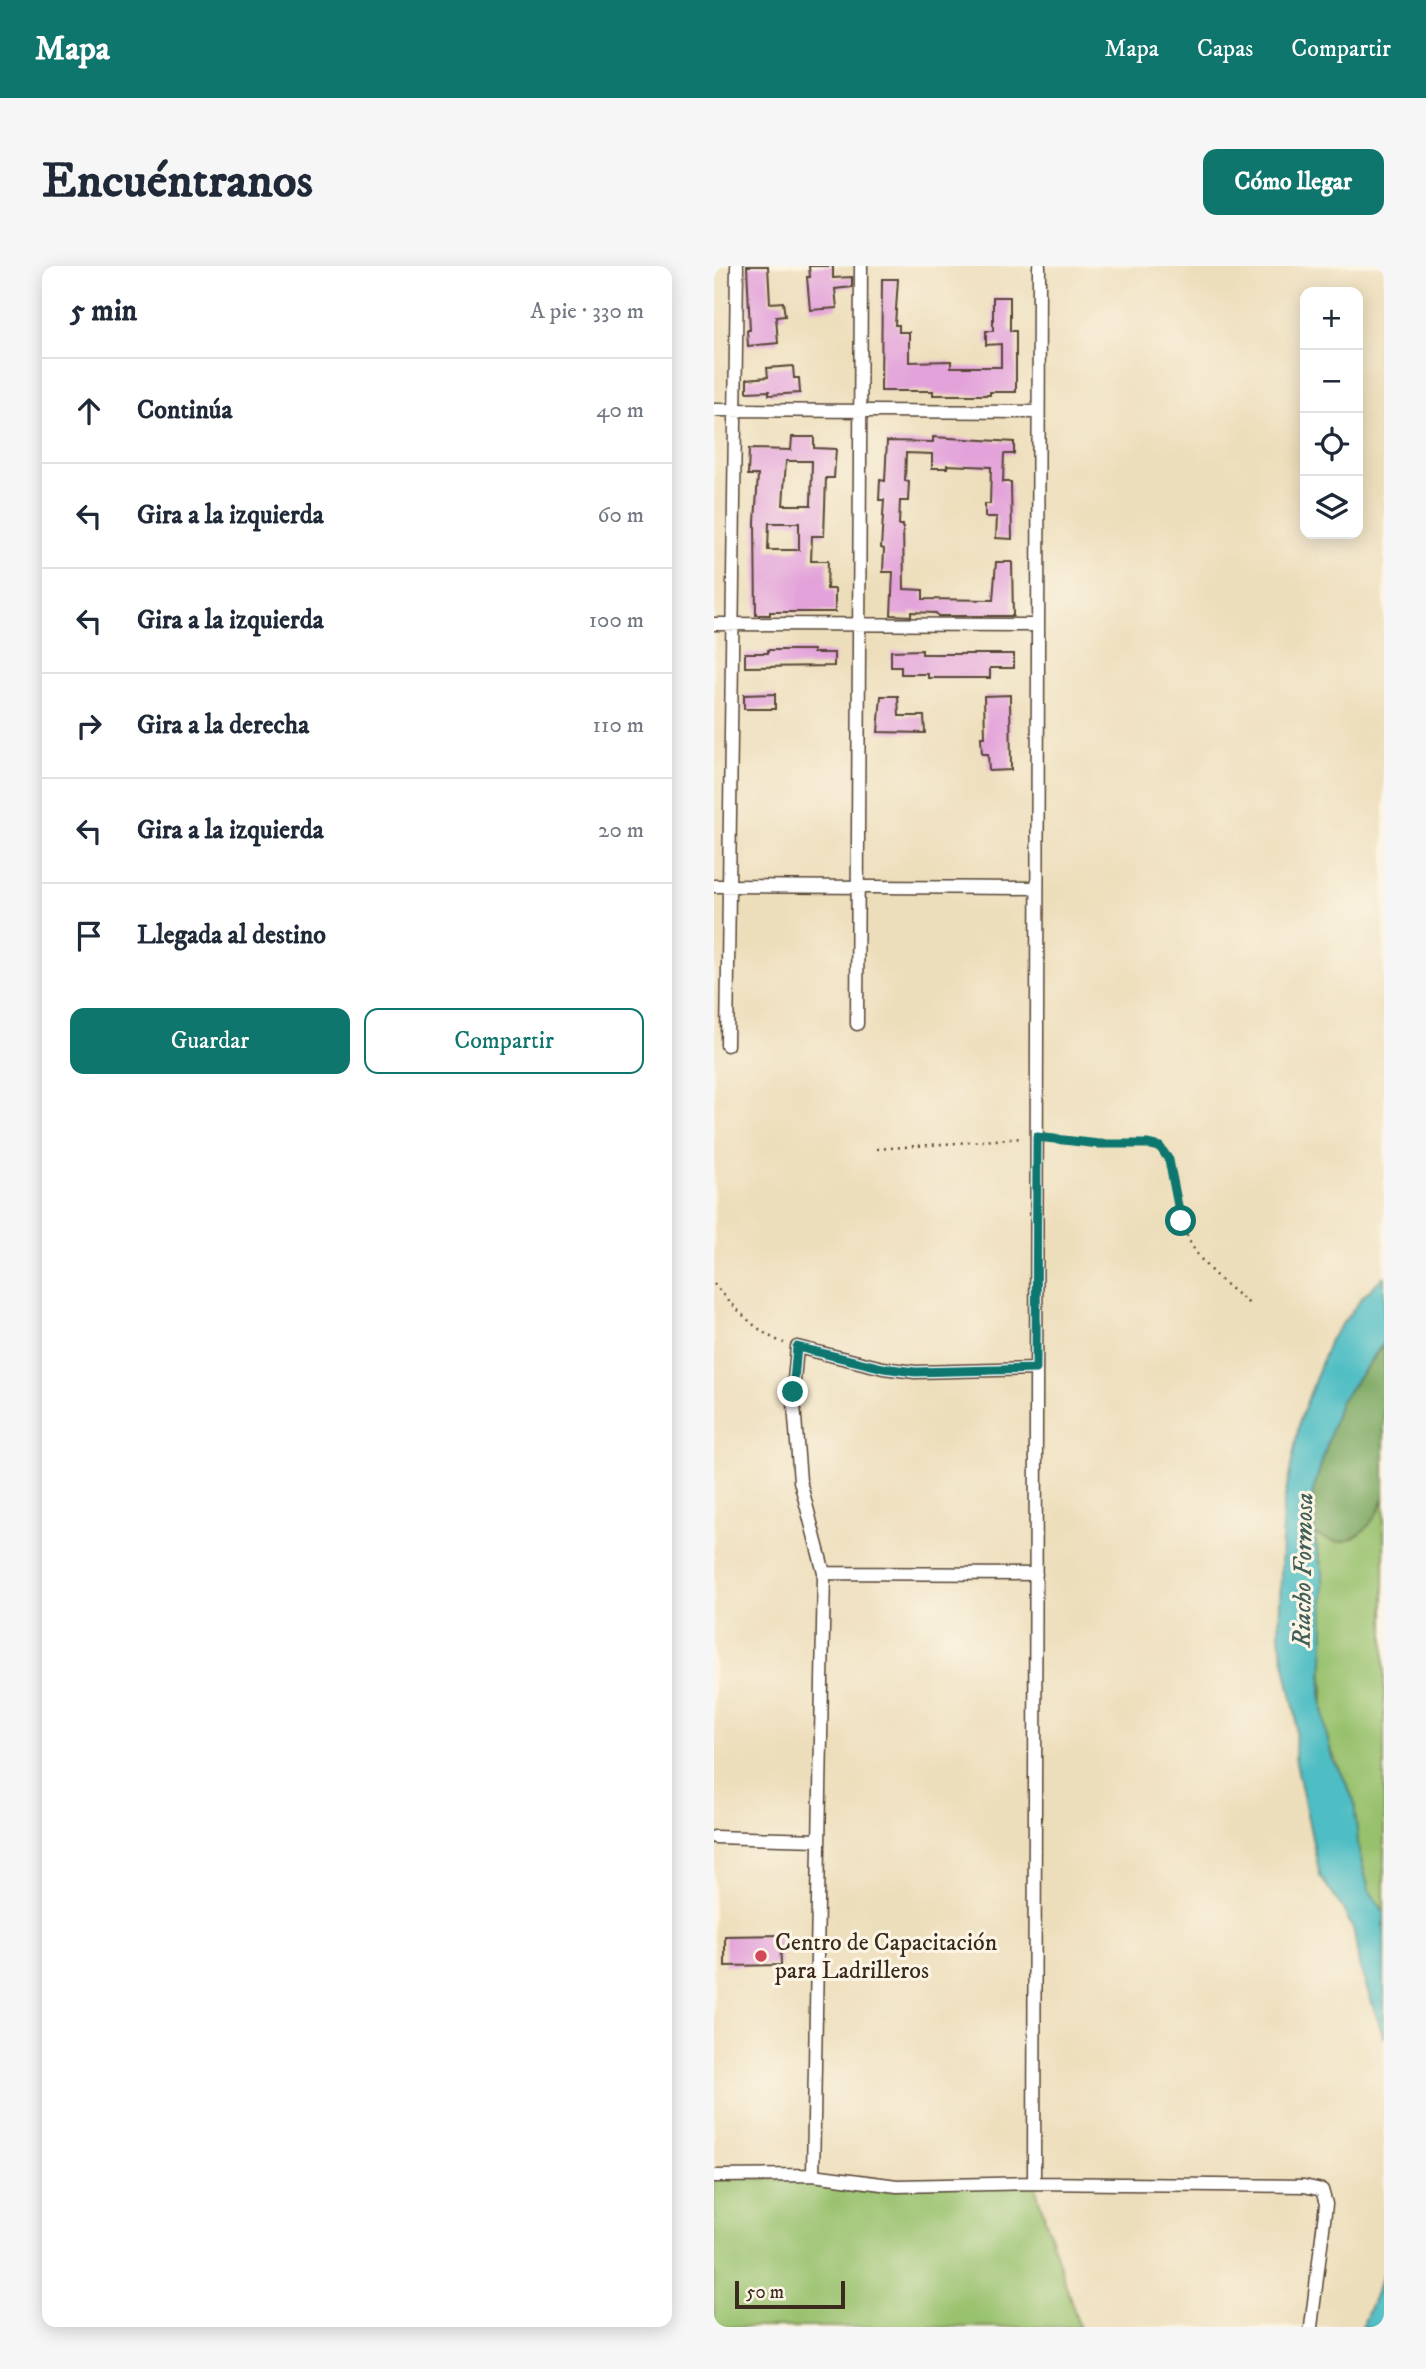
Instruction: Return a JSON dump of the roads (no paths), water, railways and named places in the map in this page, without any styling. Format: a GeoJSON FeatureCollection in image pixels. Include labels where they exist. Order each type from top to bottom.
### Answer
{"type":"FeatureCollection","features":[{"type":"Feature","properties":{"kind":"street"},"geometry":{"type":"LineString","coordinates":[[727,1045],[737,266]]}},
{"type":"Feature","properties":{"kind":"street"},"geometry":{"type":"LineString","coordinates":[[857,1024],[861,266]]}},
{"type":"Feature","properties":{"kind":"street"},"geometry":{"type":"LineString","coordinates":[[1034,2183],[1039,266]]}},
{"type":"Feature","properties":{"kind":"street"},"geometry":{"type":"LineString","coordinates":[[714,410],[1038,412]]}},
{"type":"Feature","properties":{"kind":"street"},"geometry":{"type":"LineString","coordinates":[[714,624],[1038,625]]}},
{"type":"Feature","properties":{"kind":"street"},"geometry":{"type":"LineString","coordinates":[[714,886],[1037,888]]}},
{"type":"Feature","properties":{"kind":"street"},"geometry":{"type":"LineString","coordinates":[[813,2175],[824,1573],[800,1481],[793,1392],[797,1347],[883,1368],[915,1372],[1036,1369]]}},
{"type":"Feature","properties":{"kind":"street"},"geometry":{"type":"LineString","coordinates":[[824,1573],[1036,1574]]}},
{"type":"Feature","properties":{"kind":"street"},"geometry":{"type":"LineString","coordinates":[[714,1837],[818,1840]]}},
{"type":"Feature","properties":{"kind":"street"},"geometry":{"type":"LineString","coordinates":[[714,2176],[813,2175],[897,2186],[1034,2183],[1304,2186],[1322,2190],[1326,2204],[1311,2327]]}},
{"type":"Feature","properties":{"kind":"water","name":"Riacho Formosa"},"geometry":{"type":"Polygon","coordinates":[[[1384,1276],[1384,1342],[1340,1402],[1313,1491],[1312,1507],[1316,1547],[1323,1573],[1324,1644],[1321,1694],[1326,1733],[1333,1761],[1354,1801],[1359,1852],[1369,1890],[1384,1912],[1384,2038],[1359,1965],[1354,1931],[1343,1909],[1320,1876],[1295,1757],[1296,1717],[1279,1637],[1283,1508],[1300,1420],[1330,1340],[1362,1298],[1384,1276]]]}},
{"type":"Feature","properties":{"kind":"water"},"geometry":{"type":"Polygon","coordinates":[[[1384,2273],[1384,2327],[1362,2327],[1384,2273]]]}},
{"type":"Feature","properties":{"kind":"place","name":"Centro de Capacitación para Ladrilleros"},"geometry":{"type":"Point","coordinates":[761,1956]}}]}
